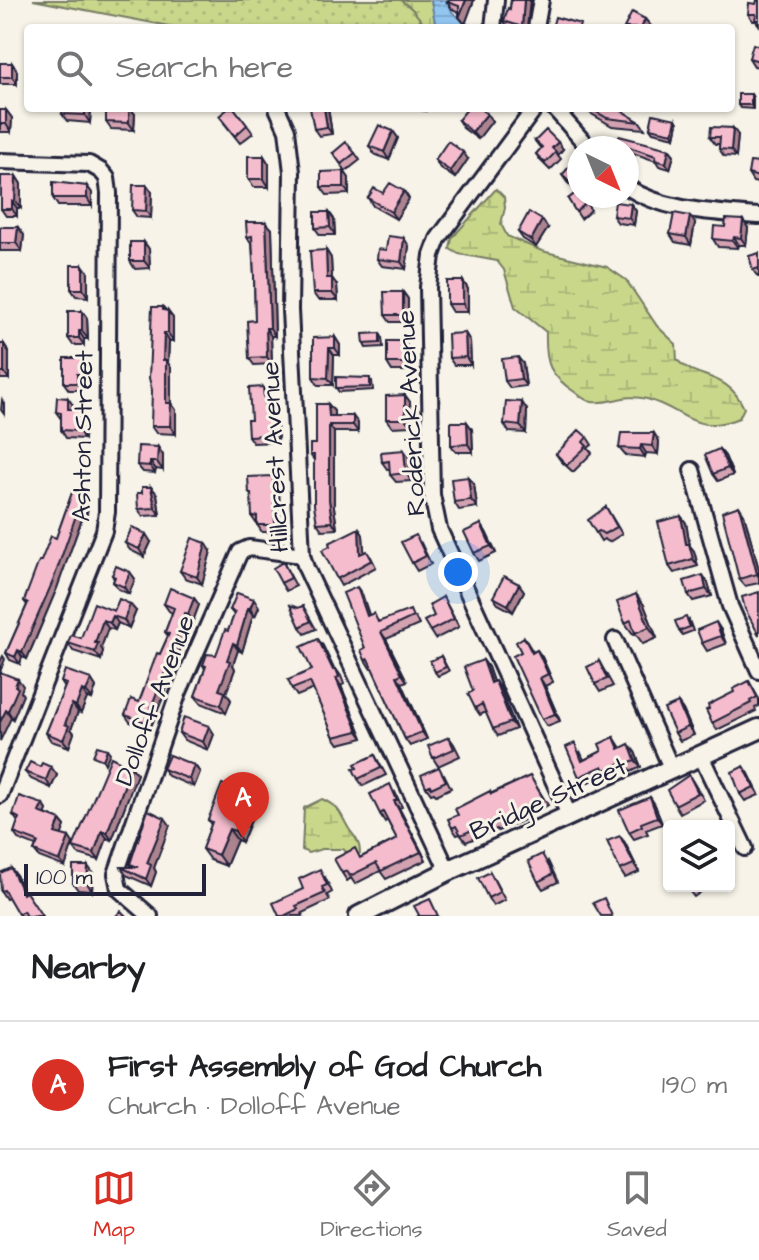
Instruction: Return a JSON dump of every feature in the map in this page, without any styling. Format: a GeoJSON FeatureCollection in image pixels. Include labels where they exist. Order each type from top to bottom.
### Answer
{"type":"FeatureCollection","features":[{"type":"Feature","properties":{"kind":"main road","name":"Bridge Street"},"geometry":{"type":"LineString","coordinates":[[359,916],[448,871],[759,729]]}},
{"type":"Feature","properties":{"kind":"street"},"geometry":{"type":"LineString","coordinates":[[493,24],[496,0]]}},
{"type":"Feature","properties":{"kind":"street"},"geometry":{"type":"LineString","coordinates":[[537,24],[541,0]]}},
{"type":"Feature","properties":{"kind":"street","name":"Hillcrest Avenue"},"geometry":{"type":"LineString","coordinates":[[279,112],[291,150],[290,310],[302,555],[448,871]]}},
{"type":"Feature","properties":{"kind":"street","name":"Roderick Avenue"},"geometry":{"type":"LineString","coordinates":[[532,112],[448,223],[432,255],[428,287],[432,495],[446,545],[570,817]]}},
{"type":"Feature","properties":{"kind":"street"},"geometry":{"type":"LineString","coordinates":[[558,112],[578,136]]}},
{"type":"Feature","properties":{"kind":"street","name":"Ashton Street"},"geometry":{"type":"LineString","coordinates":[[0,161],[89,164],[107,178],[109,193],[106,522],[0,795]]}},
{"type":"Feature","properties":{"kind":"street"},"geometry":{"type":"LineString","coordinates":[[639,194],[649,200],[704,211],[759,216]]}},
{"type":"Feature","properties":{"kind":"street"},"geometry":{"type":"LineString","coordinates":[[692,470],[730,606],[759,671]]}},
{"type":"Feature","properties":{"kind":"street","name":"Dolloff Avenue"},"geometry":{"type":"LineString","coordinates":[[150,916],[119,889],[116,874],[178,694],[240,552],[249,548],[302,555]]}},
{"type":"Feature","properties":{"kind":"street"},"geometry":{"type":"LineString","coordinates":[[615,640],[672,770]]}},
{"type":"Feature","properties":{"kind":"street"},"geometry":{"type":"LineString","coordinates":[[701,756],[745,848]]}},
{"type":"Feature","properties":{"kind":"green space"},"geometry":{"type":"Polygon","coordinates":[[[33,0],[401,0],[424,24],[158,24],[33,0]]]}},
{"type":"Feature","properties":{"kind":"green space"},"geometry":{"type":"Polygon","coordinates":[[[387,0],[431,0],[435,24],[394,24],[387,0]]]}},
{"type":"Feature","properties":{"kind":"green space"},"geometry":{"type":"Polygon","coordinates":[[[496,189],[504,197],[501,224],[507,236],[542,251],[607,267],[626,280],[657,326],[676,344],[677,360],[685,367],[721,382],[737,396],[744,408],[739,418],[723,423],[700,423],[639,397],[592,402],[560,380],[550,368],[546,332],[515,307],[504,270],[497,261],[459,254],[450,249],[452,238],[496,189]]]}},
{"type":"Feature","properties":{"kind":"green space"},"geometry":{"type":"Polygon","coordinates":[[[322,799],[339,811],[357,840],[360,853],[353,858],[343,849],[308,853],[302,850],[304,808],[322,799]]]}},
{"type":"Feature","properties":{"kind":"water"},"geometry":{"type":"Polygon","coordinates":[[[431,0],[448,0],[452,12],[468,24],[435,24],[431,0]]]}},
{"type":"Feature","properties":{"kind":"building"},"geometry":{"type":"Polygon","coordinates":[[[448,0],[466,0],[459,17],[459,6],[448,0]]]}},
{"type":"Feature","properties":{"kind":"building"},"geometry":{"type":"Polygon","coordinates":[[[511,0],[524,0],[522,24],[504,21],[511,0]]]}},
{"type":"Feature","properties":{"kind":"building"},"geometry":{"type":"Polygon","coordinates":[[[757,0],[759,20],[755,20],[756,14],[748,14],[749,3],[756,4],[757,0]]]}},
{"type":"Feature","properties":{"kind":"building"},"geometry":{"type":"Polygon","coordinates":[[[632,12],[645,19],[643,24],[626,24],[632,12]]]}},
{"type":"Feature","properties":{"kind":"building"},"geometry":{"type":"Polygon","coordinates":[[[555,17],[580,24],[553,24],[555,17]]]}},
{"type":"Feature","properties":{"kind":"building"},"geometry":{"type":"Polygon","coordinates":[[[753,44],[759,46],[759,61],[749,58],[753,44]]]}},
{"type":"Feature","properties":{"kind":"building"},"geometry":{"type":"Polygon","coordinates":[[[0,63],[12,63],[12,77],[0,77],[0,63]]]}},
{"type":"Feature","properties":{"kind":"building"},"geometry":{"type":"Polygon","coordinates":[[[738,94],[751,94],[751,105],[738,105],[738,94]]]}},
{"type":"Feature","properties":{"kind":"building"},"geometry":{"type":"Polygon","coordinates":[[[0,110],[6,110],[6,124],[0,124],[0,110]]]}},
{"type":"Feature","properties":{"kind":"building"},"geometry":{"type":"Polygon","coordinates":[[[62,112],[85,112],[85,115],[62,112]]]}},
{"type":"Feature","properties":{"kind":"building"},"geometry":{"type":"Polygon","coordinates":[[[106,112],[129,112],[129,123],[106,122],[106,112]]]}},
{"type":"Feature","properties":{"kind":"building"},"geometry":{"type":"Polygon","coordinates":[[[224,112],[237,112],[247,125],[235,136],[219,116],[224,112]]]}},
{"type":"Feature","properties":{"kind":"building"},"geometry":{"type":"Polygon","coordinates":[[[311,112],[325,112],[327,127],[314,129],[311,112]]]}},
{"type":"Feature","properties":{"kind":"building"},"geometry":{"type":"Polygon","coordinates":[[[465,112],[487,114],[472,132],[458,120],[465,112]]]}},
{"type":"Feature","properties":{"kind":"building"},"geometry":{"type":"Polygon","coordinates":[[[597,112],[624,112],[640,122],[607,118],[597,112]]]}},
{"type":"Feature","properties":{"kind":"building"},"geometry":{"type":"Polygon","coordinates":[[[653,114],[676,119],[673,133],[650,128],[653,114]]]}},
{"type":"Feature","properties":{"kind":"building"},"geometry":{"type":"Polygon","coordinates":[[[379,125],[393,131],[384,152],[369,146],[379,125]]]}},
{"type":"Feature","properties":{"kind":"building"},"geometry":{"type":"Polygon","coordinates":[[[711,127],[733,128],[731,150],[719,149],[720,137],[710,137],[711,127]]]}},
{"type":"Feature","properties":{"kind":"building"},"geometry":{"type":"Polygon","coordinates":[[[546,130],[558,142],[552,148],[556,152],[545,163],[536,154],[542,147],[535,141],[546,130]]]}},
{"type":"Feature","properties":{"kind":"building"},"geometry":{"type":"Polygon","coordinates":[[[448,141],[463,152],[450,171],[435,160],[448,141]]]}},
{"type":"Feature","properties":{"kind":"building"},"geometry":{"type":"Polygon","coordinates":[[[639,141],[669,149],[666,163],[655,160],[656,156],[639,150],[639,141]]]}},
{"type":"Feature","properties":{"kind":"building"},"geometry":{"type":"Polygon","coordinates":[[[346,142],[355,153],[341,164],[333,153],[346,142]]]}},
{"type":"Feature","properties":{"kind":"building"},"geometry":{"type":"Polygon","coordinates":[[[248,156],[264,156],[264,179],[248,179],[248,156]]]}},
{"type":"Feature","properties":{"kind":"building"},"geometry":{"type":"Polygon","coordinates":[[[750,162],[759,163],[759,177],[748,174],[750,162]]]}},
{"type":"Feature","properties":{"kind":"building"},"geometry":{"type":"Polygon","coordinates":[[[344,171],[344,187],[321,187],[321,172],[344,171]]]}},
{"type":"Feature","properties":{"kind":"building"},"geometry":{"type":"Polygon","coordinates":[[[1,176],[16,176],[12,209],[1,209],[1,176]]]}},
{"type":"Feature","properties":{"kind":"building"},"geometry":{"type":"Polygon","coordinates":[[[53,182],[87,186],[87,198],[53,198],[53,182]]]}},
{"type":"Feature","properties":{"kind":"building"},"geometry":{"type":"Polygon","coordinates":[[[390,183],[404,191],[391,212],[368,198],[374,188],[383,193],[390,183]]]}},
{"type":"Feature","properties":{"kind":"building"},"geometry":{"type":"Polygon","coordinates":[[[133,185],[147,185],[146,211],[132,210],[133,185]]]}},
{"type":"Feature","properties":{"kind":"building"},"geometry":{"type":"Polygon","coordinates":[[[614,208],[630,208],[629,218],[613,216],[614,208]]]}},
{"type":"Feature","properties":{"kind":"building"},"geometry":{"type":"Polygon","coordinates":[[[315,212],[329,212],[330,227],[315,228],[315,212]]]}},
{"type":"Feature","properties":{"kind":"building"},"geometry":{"type":"Polygon","coordinates":[[[529,212],[542,220],[531,240],[518,232],[529,212]]]}},
{"type":"Feature","properties":{"kind":"building"},"geometry":{"type":"Polygon","coordinates":[[[674,213],[690,216],[686,237],[670,234],[674,213]]]}},
{"type":"Feature","properties":{"kind":"building"},"geometry":{"type":"Polygon","coordinates":[[[726,219],[743,220],[741,238],[734,237],[733,241],[713,239],[714,226],[725,227],[726,219]]]}},
{"type":"Feature","properties":{"kind":"building"},"geometry":{"type":"Polygon","coordinates":[[[246,222],[266,222],[270,328],[266,328],[267,357],[249,358],[247,321],[255,320],[252,236],[247,237],[246,222]]]}},
{"type":"Feature","properties":{"kind":"building"},"geometry":{"type":"Polygon","coordinates":[[[0,227],[18,227],[16,243],[0,243],[0,227]]]}},
{"type":"Feature","properties":{"kind":"building"},"geometry":{"type":"Polygon","coordinates":[[[388,236],[404,238],[401,262],[377,259],[378,249],[386,250],[388,236]]]}},
{"type":"Feature","properties":{"kind":"building"},"geometry":{"type":"Polygon","coordinates":[[[130,242],[144,242],[144,261],[130,261],[130,242]]]}},
{"type":"Feature","properties":{"kind":"building"},"geometry":{"type":"Polygon","coordinates":[[[326,250],[327,278],[332,278],[332,293],[313,293],[310,251],[326,250]]]}},
{"type":"Feature","properties":{"kind":"building"},"geometry":{"type":"Polygon","coordinates":[[[759,253],[759,268],[753,270],[749,256],[759,253]]]}},
{"type":"Feature","properties":{"kind":"building"},"geometry":{"type":"Polygon","coordinates":[[[71,265],[83,265],[83,289],[71,289],[71,265]]]}},
{"type":"Feature","properties":{"kind":"building"},"geometry":{"type":"Polygon","coordinates":[[[447,281],[463,281],[463,304],[447,304],[447,281]]]}},
{"type":"Feature","properties":{"kind":"building"},"geometry":{"type":"Polygon","coordinates":[[[384,292],[403,292],[403,315],[385,315],[384,292]]]}},
{"type":"Feature","properties":{"kind":"building"},"geometry":{"type":"Polygon","coordinates":[[[152,307],[163,307],[168,311],[163,360],[166,360],[166,403],[171,403],[170,426],[151,426],[152,390],[149,378],[152,307]]]}},
{"type":"Feature","properties":{"kind":"building"},"geometry":{"type":"Polygon","coordinates":[[[68,311],[82,311],[79,338],[68,338],[68,311]]]}},
{"type":"Feature","properties":{"kind":"building"},"geometry":{"type":"Polygon","coordinates":[[[380,333],[380,343],[364,344],[363,334],[380,333]]]}},
{"type":"Feature","properties":{"kind":"building"},"geometry":{"type":"Polygon","coordinates":[[[465,333],[466,357],[449,358],[448,334],[465,333]]]}},
{"type":"Feature","properties":{"kind":"building"},"geometry":{"type":"Polygon","coordinates":[[[335,337],[335,348],[329,348],[328,378],[313,377],[313,338],[335,337]]]}},
{"type":"Feature","properties":{"kind":"building"},"geometry":{"type":"Polygon","coordinates":[[[387,341],[404,341],[404,363],[387,363],[387,341]]]}},
{"type":"Feature","properties":{"kind":"building"},"geometry":{"type":"Polygon","coordinates":[[[0,344],[4,344],[4,372],[0,372],[0,344]]]}},
{"type":"Feature","properties":{"kind":"building"},"geometry":{"type":"Polygon","coordinates":[[[518,357],[521,379],[505,381],[502,359],[518,357]]]}},
{"type":"Feature","properties":{"kind":"building"},"geometry":{"type":"Polygon","coordinates":[[[64,358],[81,358],[81,374],[77,374],[77,383],[64,383],[64,358]]]}},
{"type":"Feature","properties":{"kind":"building"},"geometry":{"type":"Polygon","coordinates":[[[336,377],[370,378],[370,387],[336,388],[336,377]]]}},
{"type":"Feature","properties":{"kind":"building"},"geometry":{"type":"Polygon","coordinates":[[[263,387],[266,419],[272,419],[273,435],[248,436],[247,420],[251,420],[249,388],[263,387]]]}},
{"type":"Feature","properties":{"kind":"building"},"geometry":{"type":"Polygon","coordinates":[[[405,395],[405,419],[386,419],[386,396],[405,395]]]}},
{"type":"Feature","properties":{"kind":"building"},"geometry":{"type":"Polygon","coordinates":[[[57,397],[68,398],[68,409],[80,409],[79,431],[61,430],[61,413],[56,412],[57,397]]]}},
{"type":"Feature","properties":{"kind":"building"},"geometry":{"type":"Polygon","coordinates":[[[506,401],[522,402],[520,426],[504,424],[506,401]]]}},
{"type":"Feature","properties":{"kind":"building"},"geometry":{"type":"Polygon","coordinates":[[[316,404],[328,404],[329,416],[353,416],[353,425],[329,425],[332,522],[317,523],[314,505],[314,455],[310,455],[310,444],[316,444],[316,404]]]}},
{"type":"Feature","properties":{"kind":"building"},"geometry":{"type":"Polygon","coordinates":[[[451,422],[467,422],[468,444],[451,445],[451,422]]]}},
{"type":"Feature","properties":{"kind":"building"},"geometry":{"type":"Polygon","coordinates":[[[579,430],[587,437],[583,442],[587,446],[567,465],[556,454],[579,430]]]}},
{"type":"Feature","properties":{"kind":"building"},"geometry":{"type":"Polygon","coordinates":[[[621,433],[654,433],[652,446],[619,448],[621,433]]]}},
{"type":"Feature","properties":{"kind":"building"},"geometry":{"type":"Polygon","coordinates":[[[138,446],[158,447],[157,462],[150,462],[150,466],[137,465],[138,446]]]}},
{"type":"Feature","properties":{"kind":"building"},"geometry":{"type":"Polygon","coordinates":[[[719,449],[728,468],[713,474],[705,455],[719,449]]]}},
{"type":"Feature","properties":{"kind":"building"},"geometry":{"type":"Polygon","coordinates":[[[404,450],[406,473],[390,475],[389,461],[382,462],[381,452],[404,450]]]}},
{"type":"Feature","properties":{"kind":"building"},"geometry":{"type":"Polygon","coordinates":[[[273,476],[275,525],[257,525],[257,516],[252,517],[248,477],[273,476]]]}},
{"type":"Feature","properties":{"kind":"building"},"geometry":{"type":"Polygon","coordinates":[[[468,477],[471,500],[454,502],[451,479],[468,477]]]}},
{"type":"Feature","properties":{"kind":"building"},"geometry":{"type":"Polygon","coordinates":[[[142,487],[151,487],[155,508],[138,509],[137,493],[142,493],[142,487]]]}},
{"type":"Feature","properties":{"kind":"building"},"geometry":{"type":"Polygon","coordinates":[[[73,490],[84,491],[82,507],[79,507],[53,581],[22,652],[18,650],[15,657],[6,653],[28,603],[24,601],[51,536],[56,538],[73,490]]]}},
{"type":"Feature","properties":{"kind":"building"},"geometry":{"type":"Polygon","coordinates":[[[739,506],[757,574],[739,579],[722,512],[739,506]]]}},
{"type":"Feature","properties":{"kind":"building"},"geometry":{"type":"Polygon","coordinates":[[[606,507],[617,527],[604,534],[596,533],[588,520],[606,507]]]}},
{"type":"Feature","properties":{"kind":"building"},"geometry":{"type":"Polygon","coordinates":[[[681,516],[686,544],[689,544],[693,559],[669,566],[658,522],[681,516]]]}},
{"type":"Feature","properties":{"kind":"building"},"geometry":{"type":"Polygon","coordinates":[[[481,524],[491,546],[474,553],[464,532],[481,524]]]}},
{"type":"Feature","properties":{"kind":"building"},"geometry":{"type":"Polygon","coordinates":[[[132,527],[146,534],[139,549],[125,543],[132,527]]]}},
{"type":"Feature","properties":{"kind":"building"},"geometry":{"type":"Polygon","coordinates":[[[359,528],[360,554],[367,551],[372,560],[337,579],[322,550],[330,546],[329,543],[359,528]]]}},
{"type":"Feature","properties":{"kind":"building"},"geometry":{"type":"Polygon","coordinates":[[[416,535],[426,556],[412,563],[401,542],[416,535]]]}},
{"type":"Feature","properties":{"kind":"building"},"geometry":{"type":"Polygon","coordinates":[[[192,538],[206,543],[197,577],[180,571],[192,538]]]}},
{"type":"Feature","properties":{"kind":"building"},"geometry":{"type":"Polygon","coordinates":[[[283,562],[291,578],[281,583],[273,568],[283,562]]]}},
{"type":"Feature","properties":{"kind":"building"},"geometry":{"type":"Polygon","coordinates":[[[116,566],[130,572],[124,587],[113,582],[116,566]]]}},
{"type":"Feature","properties":{"kind":"building"},"geometry":{"type":"Polygon","coordinates":[[[703,575],[706,589],[688,594],[684,581],[703,575]]]}},
{"type":"Feature","properties":{"kind":"building"},"geometry":{"type":"Polygon","coordinates":[[[504,576],[519,584],[508,605],[493,597],[504,576]]]}},
{"type":"Feature","properties":{"kind":"building"},"geometry":{"type":"Polygon","coordinates":[[[357,587],[367,616],[374,613],[378,622],[410,610],[413,617],[381,632],[402,674],[397,676],[422,732],[405,739],[368,659],[365,660],[361,650],[365,648],[343,593],[357,587]]]}},
{"type":"Feature","properties":{"kind":"building"},"geometry":{"type":"Polygon","coordinates":[[[170,588],[194,598],[188,614],[185,613],[175,648],[145,722],[125,715],[131,699],[139,702],[157,653],[160,654],[169,634],[165,632],[174,608],[164,604],[170,588]]]}},
{"type":"Feature","properties":{"kind":"building"},"geometry":{"type":"Polygon","coordinates":[[[759,592],[759,635],[742,597],[759,592]]]}},
{"type":"Feature","properties":{"kind":"building"},"geometry":{"type":"Polygon","coordinates":[[[237,593],[254,599],[248,608],[237,645],[233,643],[227,660],[230,661],[219,690],[225,692],[221,705],[195,696],[207,654],[216,655],[225,630],[228,631],[235,612],[230,610],[237,593]]]}},
{"type":"Feature","properties":{"kind":"building"},"geometry":{"type":"Polygon","coordinates":[[[636,594],[649,627],[635,633],[631,620],[625,623],[617,602],[636,594]]]}},
{"type":"Feature","properties":{"kind":"building"},"geometry":{"type":"Polygon","coordinates":[[[443,597],[454,619],[430,631],[424,621],[434,616],[429,605],[443,597]]]}},
{"type":"Feature","properties":{"kind":"building"},"geometry":{"type":"Polygon","coordinates":[[[119,599],[130,604],[124,620],[113,616],[110,623],[103,620],[95,652],[68,643],[71,635],[81,638],[94,603],[114,611],[119,599]]]}},
{"type":"Feature","properties":{"kind":"building"},"geometry":{"type":"Polygon","coordinates":[[[290,605],[303,606],[311,621],[300,627],[290,605]]]}},
{"type":"Feature","properties":{"kind":"building"},"geometry":{"type":"Polygon","coordinates":[[[686,617],[690,627],[679,631],[675,621],[686,617]]]}},
{"type":"Feature","properties":{"kind":"building"},"geometry":{"type":"Polygon","coordinates":[[[716,622],[721,636],[702,643],[697,630],[716,622]]]}},
{"type":"Feature","properties":{"kind":"building"},"geometry":{"type":"Polygon","coordinates":[[[524,637],[532,653],[537,650],[548,674],[540,678],[555,714],[542,719],[513,656],[521,652],[516,642],[524,637]]]}},
{"type":"Feature","properties":{"kind":"building"},"geometry":{"type":"Polygon","coordinates":[[[318,639],[333,670],[336,669],[339,677],[336,678],[358,731],[334,737],[310,682],[292,689],[288,680],[312,670],[301,647],[318,639]]]}},
{"type":"Feature","properties":{"kind":"building"},"geometry":{"type":"Polygon","coordinates":[[[441,656],[446,667],[435,672],[430,661],[441,656]]]}},
{"type":"Feature","properties":{"kind":"building"},"geometry":{"type":"Polygon","coordinates":[[[483,660],[511,722],[493,729],[482,704],[475,708],[468,694],[473,691],[464,667],[483,660]]]}},
{"type":"Feature","properties":{"kind":"building"},"geometry":{"type":"Polygon","coordinates":[[[599,661],[607,679],[595,684],[587,667],[599,661]]]}},
{"type":"Feature","properties":{"kind":"building"},"geometry":{"type":"Polygon","coordinates":[[[65,670],[91,679],[86,692],[82,690],[76,706],[72,704],[65,724],[69,726],[63,740],[46,733],[66,684],[61,682],[65,670]]]}},
{"type":"Feature","properties":{"kind":"building"},"geometry":{"type":"Polygon","coordinates":[[[0,672],[18,679],[15,686],[18,688],[0,722],[0,672]]]}},
{"type":"Feature","properties":{"kind":"building"},"geometry":{"type":"Polygon","coordinates":[[[749,681],[757,697],[712,723],[706,710],[709,709],[708,705],[749,681]]]}},
{"type":"Feature","properties":{"kind":"building"},"geometry":{"type":"Polygon","coordinates":[[[678,703],[688,727],[675,733],[664,709],[678,703]]]}},
{"type":"Feature","properties":{"kind":"building"},"geometry":{"type":"Polygon","coordinates":[[[184,717],[209,726],[203,742],[179,733],[184,717]]]}},
{"type":"Feature","properties":{"kind":"building"},"geometry":{"type":"Polygon","coordinates":[[[449,737],[454,749],[433,758],[428,746],[449,737]]]}},
{"type":"Feature","properties":{"kind":"building"},"geometry":{"type":"Polygon","coordinates":[[[614,737],[619,749],[629,744],[635,760],[605,770],[603,766],[579,777],[566,747],[575,743],[582,761],[602,751],[599,744],[614,737]]]}},
{"type":"Feature","properties":{"kind":"building"},"geometry":{"type":"Polygon","coordinates":[[[97,746],[107,749],[103,760],[93,756],[97,746]]]}},
{"type":"Feature","properties":{"kind":"building"},"geometry":{"type":"Polygon","coordinates":[[[169,755],[194,765],[189,779],[163,769],[169,755]]]}},
{"type":"Feature","properties":{"kind":"building"},"geometry":{"type":"Polygon","coordinates":[[[375,755],[381,768],[358,779],[353,769],[357,768],[355,764],[375,755]]]}},
{"type":"Feature","properties":{"kind":"building"},"geometry":{"type":"Polygon","coordinates":[[[111,757],[131,767],[107,833],[102,831],[94,853],[73,847],[111,757]]]}},
{"type":"Feature","properties":{"kind":"building"},"geometry":{"type":"Polygon","coordinates":[[[30,762],[40,767],[42,763],[51,767],[46,780],[25,772],[30,762]]]}},
{"type":"Feature","properties":{"kind":"building"},"geometry":{"type":"Polygon","coordinates":[[[744,766],[754,787],[740,794],[732,772],[744,766]]]}},
{"type":"Feature","properties":{"kind":"building"},"geometry":{"type":"Polygon","coordinates":[[[439,767],[446,781],[426,787],[421,775],[439,767]]]}},
{"type":"Feature","properties":{"kind":"building"},"geometry":{"type":"Polygon","coordinates":[[[689,775],[698,793],[675,805],[667,790],[689,775]]]}},
{"type":"Feature","properties":{"kind":"building"},"geometry":{"type":"Polygon","coordinates":[[[530,776],[543,798],[522,808],[523,811],[461,835],[456,826],[452,828],[448,819],[458,815],[455,809],[530,776]]]}},
{"type":"Feature","properties":{"kind":"building"},"geometry":{"type":"Polygon","coordinates":[[[222,784],[249,795],[235,831],[229,829],[218,855],[202,849],[212,822],[208,820],[222,784]]]}},
{"type":"Feature","properties":{"kind":"building"},"geometry":{"type":"Polygon","coordinates":[[[390,784],[397,800],[394,801],[421,852],[381,871],[376,863],[350,876],[347,871],[342,873],[334,859],[355,848],[360,858],[397,839],[370,794],[390,784]]]}},
{"type":"Feature","properties":{"kind":"building"},"geometry":{"type":"Polygon","coordinates":[[[19,796],[43,804],[39,812],[60,820],[55,833],[69,837],[60,861],[34,851],[38,842],[14,833],[19,818],[13,815],[19,796]]]}},
{"type":"Feature","properties":{"kind":"building"},"geometry":{"type":"Polygon","coordinates":[[[650,797],[657,817],[629,832],[619,810],[650,797]]]}},
{"type":"Feature","properties":{"kind":"building"},"geometry":{"type":"Polygon","coordinates":[[[148,810],[165,818],[147,863],[151,865],[146,879],[121,867],[138,867],[130,864],[148,810]]]}},
{"type":"Feature","properties":{"kind":"building"},"geometry":{"type":"Polygon","coordinates":[[[620,836],[634,864],[620,870],[607,841],[620,836]]]}},
{"type":"Feature","properties":{"kind":"building"},"geometry":{"type":"Polygon","coordinates":[[[542,854],[553,874],[538,882],[528,861],[542,854]]]}},
{"type":"Feature","properties":{"kind":"building"},"geometry":{"type":"Polygon","coordinates":[[[73,866],[88,866],[87,883],[73,883],[73,866]]]}},
{"type":"Feature","properties":{"kind":"building"},"geometry":{"type":"Polygon","coordinates":[[[11,868],[23,894],[26,892],[42,916],[26,916],[23,911],[18,914],[4,890],[1,891],[0,873],[11,868]]]}},
{"type":"Feature","properties":{"kind":"building"},"geometry":{"type":"Polygon","coordinates":[[[320,869],[327,885],[322,887],[325,893],[279,916],[273,903],[303,889],[299,879],[320,869]]]}},
{"type":"Feature","properties":{"kind":"building"},"geometry":{"type":"Polygon","coordinates":[[[490,872],[500,892],[488,898],[478,878],[490,872]]]}},
{"type":"Feature","properties":{"kind":"building"},"geometry":{"type":"Polygon","coordinates":[[[604,898],[612,916],[601,916],[593,903],[604,898]]]}},
{"type":"Feature","properties":{"kind":"building"},"geometry":{"type":"Polygon","coordinates":[[[430,899],[438,916],[418,916],[414,906],[430,899]]]}},
{"type":"Feature","properties":{"kind":"place","name":"First Assembly of God Church"},"geometry":{"type":"Point","coordinates":[243,838]}}]}
